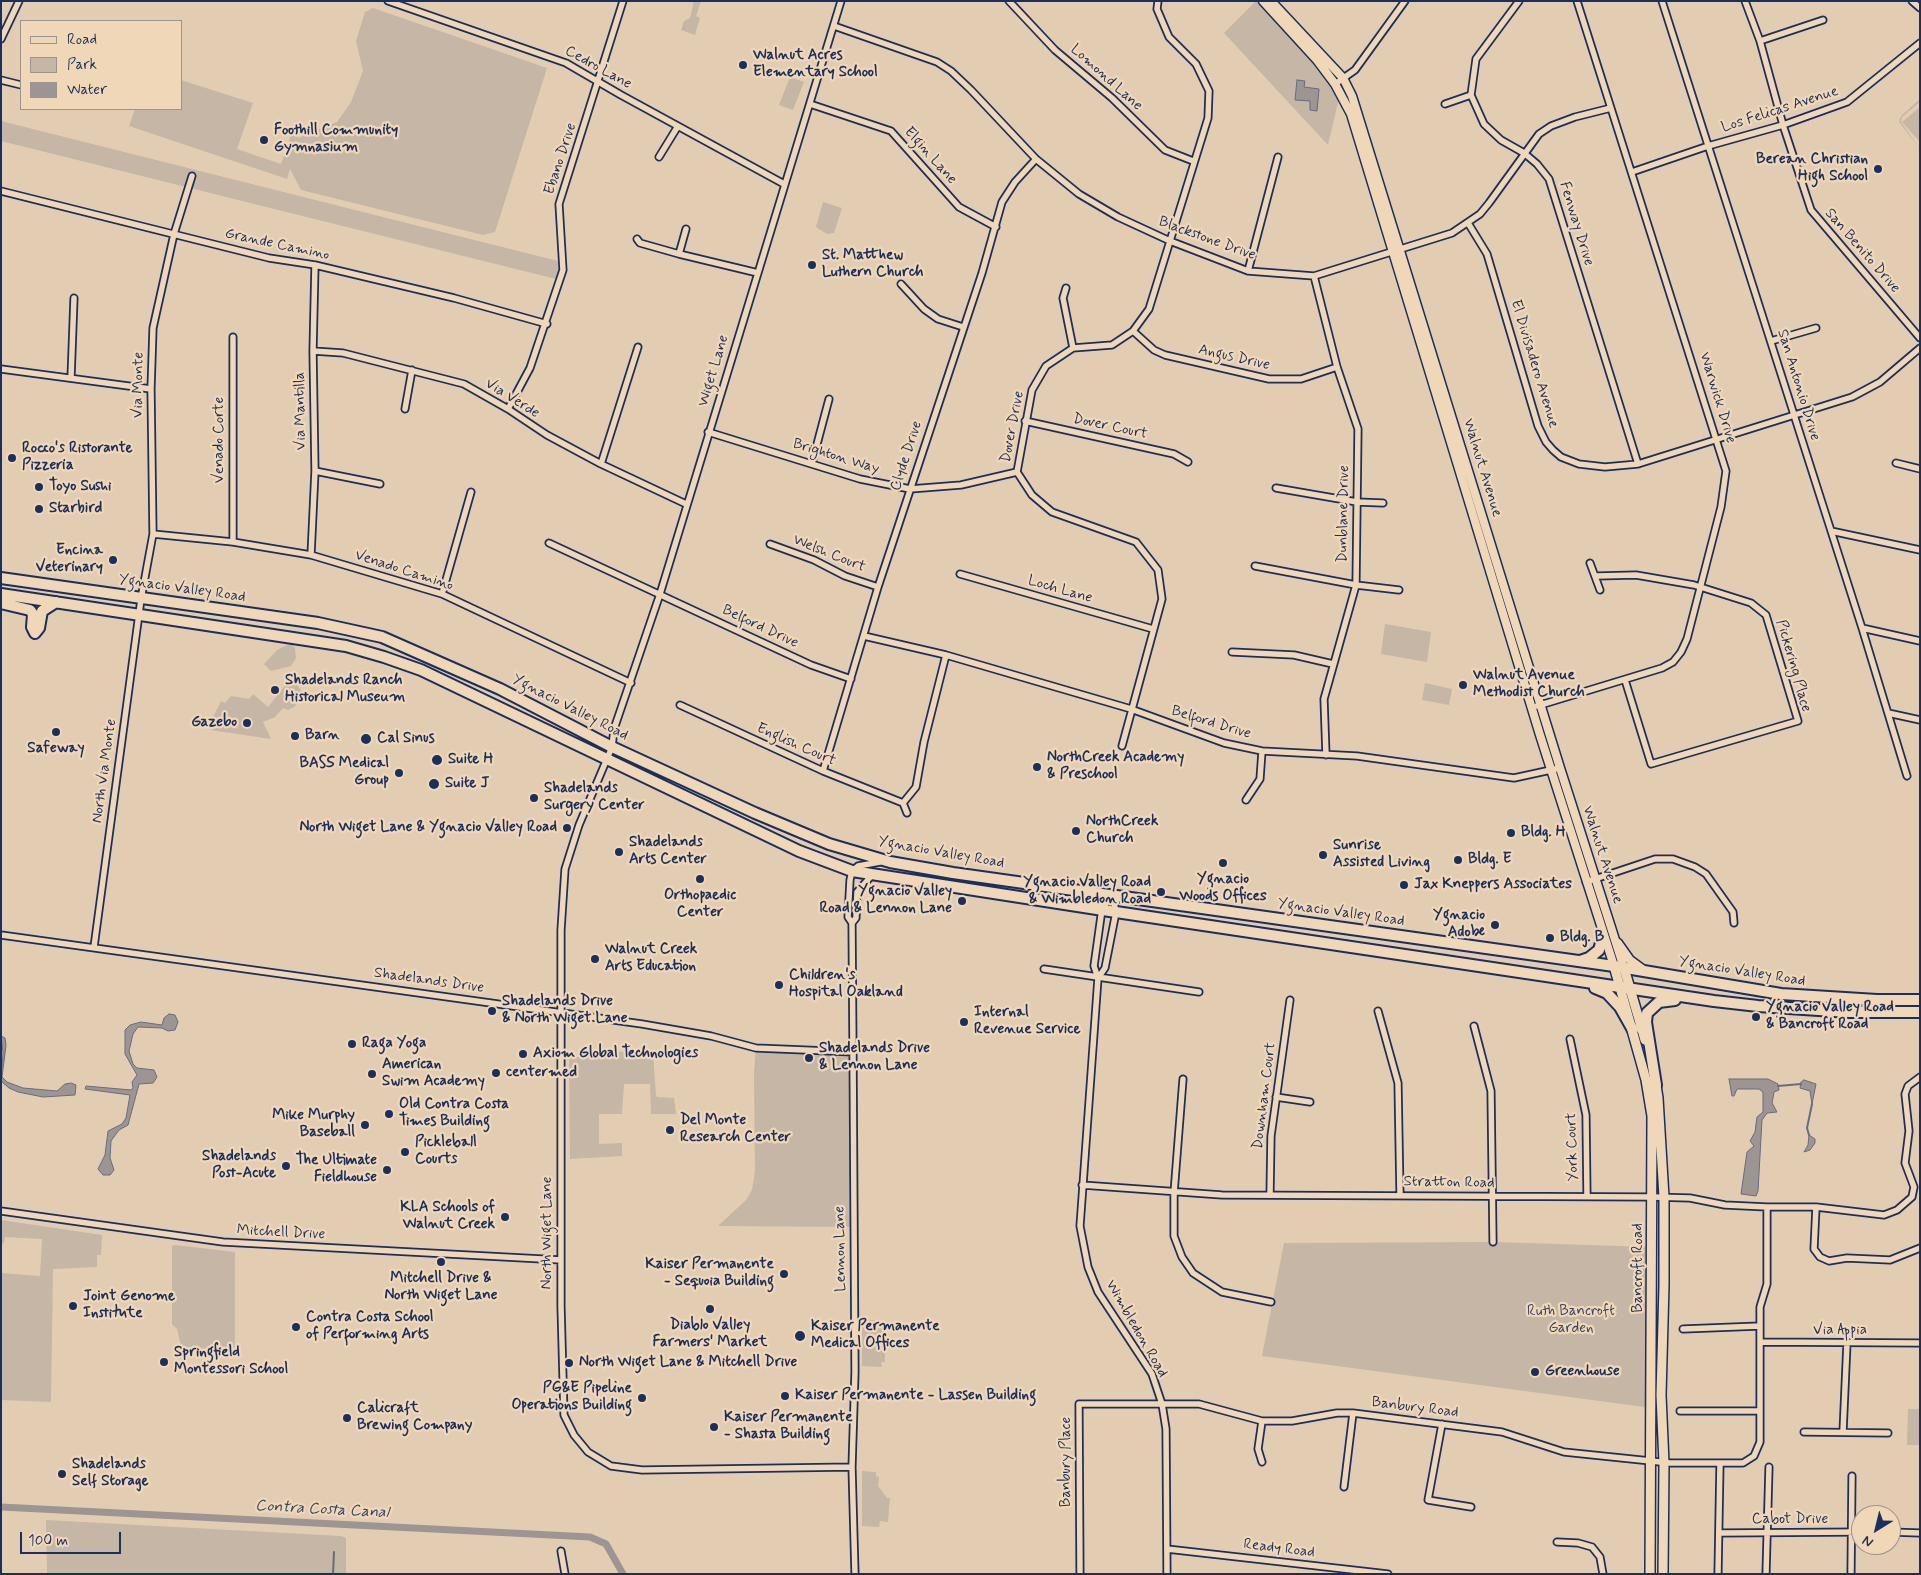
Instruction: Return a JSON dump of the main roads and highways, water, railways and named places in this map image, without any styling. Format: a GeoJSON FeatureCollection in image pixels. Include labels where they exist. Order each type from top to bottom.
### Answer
{"type":"FeatureCollection","features":[{"type":"Feature","properties":{"kind":"highway","name":"Ygnacio Valley Road"},"geometry":{"type":"LineString","coordinates":[[1,578],[318,623],[382,637],[500,689],[612,747],[820,840],[890,862],[953,873],[1619,967],[1781,994],[1877,1000],[1920,1000]]}},
{"type":"Feature","properties":{"kind":"highway","name":"Ygnacio Valley Road"},"geometry":{"type":"LineString","coordinates":[[1,594],[346,646],[384,657],[421,670],[799,851],[852,871],[1714,1001],[1849,1012],[1920,1012]]}},
{"type":"Feature","properties":{"kind":"highway"},"geometry":{"type":"LineString","coordinates":[[1,603],[30,610],[33,614],[32,626],[35,633],[39,628],[42,611],[56,602]]}},
{"type":"Feature","properties":{"kind":"highway"},"geometry":{"type":"LineString","coordinates":[[1577,962],[1589,958],[1599,950],[1603,936]]}},
{"type":"Feature","properties":{"kind":"highway"},"geometry":{"type":"LineString","coordinates":[[1558,978],[1608,993],[1620,1007],[1633,1030]]}},
{"type":"Feature","properties":{"kind":"highway"},"geometry":{"type":"LineString","coordinates":[[1656,1085],[1646,1022],[1647,1013],[1654,1004],[1666,1000],[1714,1001]]}},
{"type":"Feature","properties":{"kind":"main road","name":"Bancroft Road"},"geometry":{"type":"LineString","coordinates":[[1619,967],[1656,1085],[1664,1197],[1661,1395],[1664,1463],[1663,1574]]}},
{"type":"Feature","properties":{"kind":"main road","name":"Bancroft Road"},"geometry":{"type":"LineString","coordinates":[[1625,988],[1633,1030],[1646,1080],[1652,1116],[1652,1462],[1650,1574]]}},
{"type":"Feature","properties":{"kind":"water"},"geometry":{"type":"Polygon","coordinates":[[[1297,80],[1305,81],[1304,87],[1319,89],[1317,111],[1310,110],[1310,101],[1295,100],[1297,80]]]}},
{"type":"Feature","properties":{"kind":"water"},"geometry":{"type":"Polygon","coordinates":[[[169,1014],[175,1015],[178,1022],[175,1030],[168,1031],[162,1028],[138,1027],[133,1034],[129,1051],[133,1064],[137,1068],[154,1070],[157,1077],[153,1083],[139,1084],[128,1125],[119,1130],[111,1141],[110,1158],[114,1170],[110,1175],[103,1175],[98,1169],[105,1155],[108,1131],[122,1124],[126,1118],[130,1095],[85,1089],[86,1086],[131,1090],[133,1088],[132,1082],[137,1075],[125,1054],[125,1030],[130,1025],[141,1022],[162,1025],[164,1018],[169,1014]]]}},
{"type":"Feature","properties":{"kind":"water"},"geometry":{"type":"Polygon","coordinates":[[[1,1036],[5,1038],[6,1045],[2,1077],[7,1082],[23,1088],[57,1091],[65,1084],[71,1083],[76,1085],[75,1095],[43,1097],[18,1092],[9,1088],[1,1081],[3,1053],[1,1036]]]}},
{"type":"Feature","properties":{"kind":"water"},"geometry":{"type":"Polygon","coordinates":[[[1729,1079],[1768,1079],[1778,1084],[1779,1090],[1774,1092],[1772,1103],[1777,1112],[1767,1113],[1762,1120],[1758,1191],[1756,1196],[1741,1194],[1747,1152],[1754,1146],[1750,1141],[1755,1132],[1757,1117],[1763,1112],[1763,1092],[1759,1089],[1737,1089],[1734,1096],[1732,1096],[1729,1079]]]}},
{"type":"Feature","properties":{"kind":"water"},"geometry":{"type":"Polygon","coordinates":[[[1804,1080],[1816,1084],[1812,1104],[1810,1091],[1800,1088],[1801,1082],[1804,1080]]]}},
{"type":"Feature","properties":{"kind":"water"},"geometry":{"type":"Polygon","coordinates":[[[1809,1135],[1815,1139],[1815,1143],[1810,1150],[1804,1152],[1808,1145],[1809,1135]]]}},
{"type":"Feature","properties":{"kind":"waterway"},"geometry":{"type":"LineString","coordinates":[[1778,1086],[1801,1084]]}},
{"type":"Feature","properties":{"kind":"waterway"},"geometry":{"type":"LineString","coordinates":[[1809,1135],[1807,1128],[1812,1104]]}},
{"type":"Feature","properties":{"kind":"waterway","name":"Contra Costa Canal"},"geometry":{"type":"LineString","coordinates":[[1,1507],[590,1537],[606,1544],[623,1574]]}},
{"type":"Feature","properties":{"kind":"waterway"},"geometry":{"type":"LineString","coordinates":[[333,1574],[334,1552]]}},
{"type":"Feature","properties":{"kind":"place","name":"Walnut Acres Elementary School"},"geometry":{"type":"Point","coordinates":[743,65]}},
{"type":"Feature","properties":{"kind":"place","name":"Foothill Community Gymnasium"},"geometry":{"type":"Point","coordinates":[264,140]}},
{"type":"Feature","properties":{"kind":"place","name":"Berean Christian High School"},"geometry":{"type":"Point","coordinates":[1878,169]}},
{"type":"Feature","properties":{"kind":"place","name":"St. Matthew Luthern Church"},"geometry":{"type":"Point","coordinates":[812,265]}},
{"type":"Feature","properties":{"kind":"place","name":"Rocco's Ristorante Pizzeria"},"geometry":{"type":"Point","coordinates":[12,458]}},
{"type":"Feature","properties":{"kind":"place","name":"Toyo Sushi"},"geometry":{"type":"Point","coordinates":[39,487]}},
{"type":"Feature","properties":{"kind":"place","name":"Starbird"},"geometry":{"type":"Point","coordinates":[39,509]}},
{"type":"Feature","properties":{"kind":"place","name":"Encina Veterinary"},"geometry":{"type":"Point","coordinates":[113,560]}},
{"type":"Feature","properties":{"kind":"place","name":"Walnut Avenue Methodist Church"},"geometry":{"type":"Point","coordinates":[1463,685]}},
{"type":"Feature","properties":{"kind":"place","name":"Shadelands Ranch Historical Museum"},"geometry":{"type":"Point","coordinates":[275,690]}},
{"type":"Feature","properties":{"kind":"place","name":"Gazebo"},"geometry":{"type":"Point","coordinates":[247,723]}},
{"type":"Feature","properties":{"kind":"place","name":"Safeway"},"geometry":{"type":"Point","coordinates":[56,732]}},
{"type":"Feature","properties":{"kind":"place","name":"Barn"},"geometry":{"type":"Point","coordinates":[295,736]}},
{"type":"Feature","properties":{"kind":"place","name":"Cal Sinus"},"geometry":{"type":"Point","coordinates":[366,739]}},
{"type":"Feature","properties":{"kind":"place","name":"Suite H"},"geometry":{"type":"Point","coordinates":[437,760]}},
{"type":"Feature","properties":{"kind":"place","name":"NorthCreek Academy & Preschool"},"geometry":{"type":"Point","coordinates":[1037,767]}},
{"type":"Feature","properties":{"kind":"place","name":"BASS Medical Group"},"geometry":{"type":"Point","coordinates":[399,773]}},
{"type":"Feature","properties":{"kind":"place","name":"Suite J"},"geometry":{"type":"Point","coordinates":[434,784]}},
{"type":"Feature","properties":{"kind":"place","name":"Shadelands Surgery Center"},"geometry":{"type":"Point","coordinates":[534,798]}},
{"type":"Feature","properties":{"kind":"place","name":"North Wiget Lane & Ygnacio Valley Road"},"geometry":{"type":"Point","coordinates":[567,828]}},
{"type":"Feature","properties":{"kind":"place","name":"NorthCreek Church"},"geometry":{"type":"Point","coordinates":[1076,831]}},
{"type":"Feature","properties":{"kind":"place","name":"Bldg. H"},"geometry":{"type":"Point","coordinates":[1511,833]}},
{"type":"Feature","properties":{"kind":"place","name":"Shadelands Arts Center"},"geometry":{"type":"Point","coordinates":[619,852]}},
{"type":"Feature","properties":{"kind":"place","name":"Sunrise Assisted Living"},"geometry":{"type":"Point","coordinates":[1323,855]}},
{"type":"Feature","properties":{"kind":"place","name":"Bldg. E"},"geometry":{"type":"Point","coordinates":[1458,860]}},
{"type":"Feature","properties":{"kind":"place","name":"Ygnacio Woods Offices"},"geometry":{"type":"Point","coordinates":[1223,863]}},
{"type":"Feature","properties":{"kind":"place","name":"Orthopaedic Center"},"geometry":{"type":"Point","coordinates":[700,879]}},
{"type":"Feature","properties":{"kind":"place","name":"Jax Kneppers Associates"},"geometry":{"type":"Point","coordinates":[1404,885]}},
{"type":"Feature","properties":{"kind":"place","name":"Ygnacio Valley Road & Wimbledon Road"},"geometry":{"type":"Point","coordinates":[1161,892]}},
{"type":"Feature","properties":{"kind":"place","name":"Ygnacio Valley Road & Lennon Lane"},"geometry":{"type":"Point","coordinates":[962,901]}},
{"type":"Feature","properties":{"kind":"place","name":"Ygnacio Adobe"},"geometry":{"type":"Point","coordinates":[1495,925]}},
{"type":"Feature","properties":{"kind":"place","name":"Bldg. B"},"geometry":{"type":"Point","coordinates":[1550,938]}},
{"type":"Feature","properties":{"kind":"place","name":"Walnut Creek Arts Education"},"geometry":{"type":"Point","coordinates":[595,959]}},
{"type":"Feature","properties":{"kind":"place","name":"Children's Hospital Oakland"},"geometry":{"type":"Point","coordinates":[779,985]}},
{"type":"Feature","properties":{"kind":"place","name":"Shadelands Drive & North Wiget Lane"},"geometry":{"type":"Point","coordinates":[492,1011]}},
{"type":"Feature","properties":{"kind":"place","name":"Ygnacio Valley Road & Bancroft Road"},"geometry":{"type":"Point","coordinates":[1756,1017]}},
{"type":"Feature","properties":{"kind":"place","name":"Internal Revenue Service"},"geometry":{"type":"Point","coordinates":[964,1022]}},
{"type":"Feature","properties":{"kind":"place","name":"Raga Yoga"},"geometry":{"type":"Point","coordinates":[352,1044]}},
{"type":"Feature","properties":{"kind":"place","name":"Axiom Global Technologies"},"geometry":{"type":"Point","coordinates":[523,1054]}},
{"type":"Feature","properties":{"kind":"place","name":"Shadelands Drive & Lennon Lane"},"geometry":{"type":"Point","coordinates":[809,1058]}},
{"type":"Feature","properties":{"kind":"place","name":"centermed"},"geometry":{"type":"Point","coordinates":[496,1073]}},
{"type":"Feature","properties":{"kind":"place","name":"American Swim Academy"},"geometry":{"type":"Point","coordinates":[372,1074]}},
{"type":"Feature","properties":{"kind":"place","name":"Old Contra Costa Times Building"},"geometry":{"type":"Point","coordinates":[389,1114]}},
{"type":"Feature","properties":{"kind":"place","name":"Mike Murphy Baseball"},"geometry":{"type":"Point","coordinates":[365,1125]}},
{"type":"Feature","properties":{"kind":"place","name":"Del Monte Research Center"},"geometry":{"type":"Point","coordinates":[670,1130]}},
{"type":"Feature","properties":{"kind":"place","name":"Pickleball Courts"},"geometry":{"type":"Point","coordinates":[405,1152]}},
{"type":"Feature","properties":{"kind":"place","name":"Shadelands Post-Acute"},"geometry":{"type":"Point","coordinates":[286,1166]}},
{"type":"Feature","properties":{"kind":"place","name":"The Ultimate Fieldhouse"},"geometry":{"type":"Point","coordinates":[387,1170]}},
{"type":"Feature","properties":{"kind":"place","name":"KLA Schools of Walnut Creek"},"geometry":{"type":"Point","coordinates":[505,1217]}},
{"type":"Feature","properties":{"kind":"place","name":"Mitchell Drive & North Wiget Lane"},"geometry":{"type":"Point","coordinates":[441,1262]}},
{"type":"Feature","properties":{"kind":"place","name":"Kaiser Permanente - Sequoia Building"},"geometry":{"type":"Point","coordinates":[784,1274]}},
{"type":"Feature","properties":{"kind":"place","name":"Joint Genome Institute"},"geometry":{"type":"Point","coordinates":[73,1306]}},
{"type":"Feature","properties":{"kind":"place","name":"Diablo Valley Farmers' Market"},"geometry":{"type":"Point","coordinates":[710,1309]}},
{"type":"Feature","properties":{"kind":"place","name":"Contra Costa School of Performing Arts"},"geometry":{"type":"Point","coordinates":[296,1327]}},
{"type":"Feature","properties":{"kind":"place","name":"Kaiser Permanente Medical Offices"},"geometry":{"type":"Point","coordinates":[800,1336]}},
{"type":"Feature","properties":{"kind":"place","name":"Springfield Montessori School"},"geometry":{"type":"Point","coordinates":[164,1362]}},
{"type":"Feature","properties":{"kind":"place","name":"North Wiget Lane & Mitchell Drive"},"geometry":{"type":"Point","coordinates":[569,1363]}},
{"type":"Feature","properties":{"kind":"place","name":"Greenhouse"},"geometry":{"type":"Point","coordinates":[1535,1372]}},
{"type":"Feature","properties":{"kind":"place","name":"Kaiser Permanente - Lassen Building"},"geometry":{"type":"Point","coordinates":[785,1396]}},
{"type":"Feature","properties":{"kind":"place","name":"PG&E Pipeline Operations Building"},"geometry":{"type":"Point","coordinates":[642,1398]}},
{"type":"Feature","properties":{"kind":"place","name":"Calicraft Brewing Company"},"geometry":{"type":"Point","coordinates":[347,1418]}},
{"type":"Feature","properties":{"kind":"place","name":"Kaiser Permanente - Shasta Building"},"geometry":{"type":"Point","coordinates":[714,1427]}},
{"type":"Feature","properties":{"kind":"place","name":"Shadelands Self Storage"},"geometry":{"type":"Point","coordinates":[62,1474]}},
{"type":"Feature","properties":{"kind":"park label","name":"Ruth Bancroft Garden"},"geometry":{"type":"Point","coordinates":[1571,1320]}}]}
